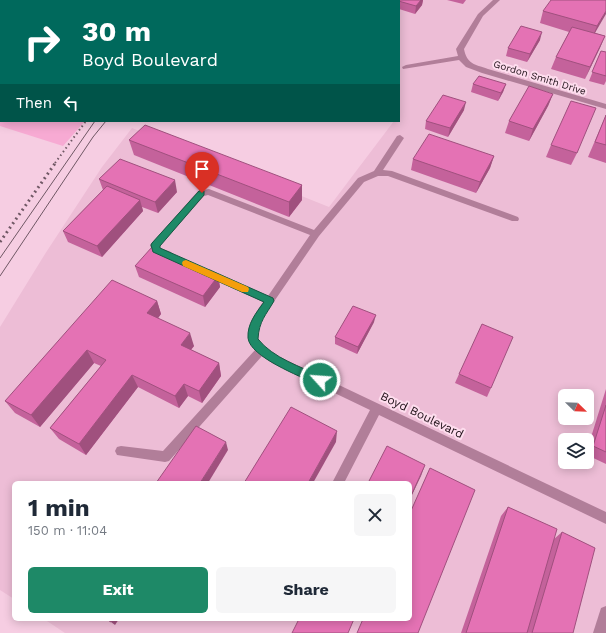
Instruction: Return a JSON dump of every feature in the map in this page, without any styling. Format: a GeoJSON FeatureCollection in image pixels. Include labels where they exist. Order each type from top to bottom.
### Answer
{"type":"FeatureCollection","features":[{"type":"Feature","properties":{"kind":"street"},"geometry":{"type":"LineString","coordinates":[[406,67],[462,57],[460,49],[480,15],[496,0]]}},
{"type":"Feature","properties":{"kind":"street","name":"Gordon Smith Drive"},"geometry":{"type":"LineString","coordinates":[[462,57],[470,65],[486,71],[606,107]]}},
{"type":"Feature","properties":{"kind":"street"},"geometry":{"type":"LineString","coordinates":[[377,173],[400,138]]}},
{"type":"Feature","properties":{"kind":"street"},"geometry":{"type":"LineString","coordinates":[[121,451],[165,457],[261,350],[253,340],[254,328],[258,317],[316,234],[361,180],[377,173],[389,173],[515,219]]}},
{"type":"Feature","properties":{"kind":"street"},"geometry":{"type":"LineString","coordinates":[[178,259],[156,250],[155,245],[202,193],[209,192],[316,234]]}},
{"type":"Feature","properties":{"kind":"street"},"geometry":{"type":"LineString","coordinates":[[199,269],[270,301]]}},
{"type":"Feature","properties":{"kind":"street","name":"Boyd Boulevard"},"geometry":{"type":"LineString","coordinates":[[261,350],[276,360],[606,518]]}},
{"type":"Feature","properties":{"kind":"street"},"geometry":{"type":"LineString","coordinates":[[339,481],[377,408]]}},
{"type":"Feature","properties":{"kind":"street"},"geometry":{"type":"LineString","coordinates":[[600,633],[606,613]]}},
{"type":"Feature","properties":{"kind":"shaded area"},"geometry":{"type":"Polygon","coordinates":[[[400,0],[606,0],[606,633],[65,633],[47,621],[412,621],[412,481],[12,481],[12,598],[0,590],[0,327],[45,254],[102,167],[132,128],[329,207],[393,122],[400,122],[400,0]]]}},
{"type":"Feature","properties":{"kind":"shaded area"},"geometry":{"type":"Polygon","coordinates":[[[0,122],[84,122],[63,146],[0,126],[0,122]]]}},
{"type":"Feature","properties":{"kind":"building"},"geometry":{"type":"Polygon","coordinates":[[[400,0],[421,0],[416,6],[400,1],[400,0]]]}},
{"type":"Feature","properties":{"kind":"building"},"geometry":{"type":"Polygon","coordinates":[[[551,0],[606,0],[606,11],[597,26],[543,11],[551,0]]]}},
{"type":"Feature","properties":{"kind":"building"},"geometry":{"type":"Polygon","coordinates":[[[521,26],[542,32],[530,54],[508,48],[521,26]]]}},
{"type":"Feature","properties":{"kind":"building"},"geometry":{"type":"Polygon","coordinates":[[[572,27],[605,36],[590,67],[556,57],[572,27]]]}},
{"type":"Feature","properties":{"kind":"building"},"geometry":{"type":"Polygon","coordinates":[[[601,51],[606,52],[606,76],[592,72],[601,51]]]}},
{"type":"Feature","properties":{"kind":"building"},"geometry":{"type":"Polygon","coordinates":[[[479,76],[506,84],[501,93],[473,84],[479,76]]]}},
{"type":"Feature","properties":{"kind":"building"},"geometry":{"type":"Polygon","coordinates":[[[529,86],[553,94],[533,129],[509,121],[529,86]]]}},
{"type":"Feature","properties":{"kind":"building"},"geometry":{"type":"Polygon","coordinates":[[[443,95],[466,102],[450,128],[426,121],[443,95]]]}},
{"type":"Feature","properties":{"kind":"building"},"geometry":{"type":"Polygon","coordinates":[[[571,101],[596,108],[577,153],[551,145],[571,101]]]}},
{"type":"Feature","properties":{"kind":"building"},"geometry":{"type":"Polygon","coordinates":[[[606,115],[606,145],[595,142],[606,115]]]}},
{"type":"Feature","properties":{"kind":"building"},"geometry":{"type":"Polygon","coordinates":[[[145,125],[302,185],[289,202],[129,140],[145,125]]]}},
{"type":"Feature","properties":{"kind":"building"},"geometry":{"type":"Polygon","coordinates":[[[429,134],[494,156],[480,182],[413,159],[429,134]]]}},
{"type":"Feature","properties":{"kind":"building"},"geometry":{"type":"Polygon","coordinates":[[[120,159],[175,180],[155,202],[99,179],[120,159]]]}},
{"type":"Feature","properties":{"kind":"building"},"geometry":{"type":"Polygon","coordinates":[[[107,186],[140,200],[97,246],[63,231],[107,186]]]}},
{"type":"Feature","properties":{"kind":"building"},"geometry":{"type":"Polygon","coordinates":[[[152,247],[218,276],[203,296],[135,266],[152,247]]]}},
{"type":"Feature","properties":{"kind":"building"},"geometry":{"type":"Polygon","coordinates":[[[112,280],[157,301],[147,313],[190,333],[181,345],[219,363],[199,391],[184,384],[175,396],[132,375],[79,444],[50,428],[106,360],[87,350],[31,415],[5,401],[112,280]]]}},
{"type":"Feature","properties":{"kind":"building"},"geometry":{"type":"Polygon","coordinates":[[[353,306],[376,315],[358,347],[335,337],[353,306]]]}},
{"type":"Feature","properties":{"kind":"building"},"geometry":{"type":"Polygon","coordinates":[[[482,324],[513,337],[491,388],[459,374],[482,324]]]}},
{"type":"Feature","properties":{"kind":"building"},"geometry":{"type":"Polygon","coordinates":[[[606,405],[606,452],[594,446],[606,405]]]}},
{"type":"Feature","properties":{"kind":"building"},"geometry":{"type":"Polygon","coordinates":[[[291,407],[337,431],[309,481],[245,481],[291,407]]]}},
{"type":"Feature","properties":{"kind":"building"},"geometry":{"type":"Polygon","coordinates":[[[196,426],[226,442],[201,481],[157,481],[196,426]]]}},
{"type":"Feature","properties":{"kind":"building"},"geometry":{"type":"Polygon","coordinates":[[[387,446],[425,465],[412,494],[412,481],[369,481],[387,446]]]}},
{"type":"Feature","properties":{"kind":"building"},"geometry":{"type":"Polygon","coordinates":[[[430,468],[475,490],[418,633],[357,633],[362,621],[412,621],[412,508],[430,468]]]}},
{"type":"Feature","properties":{"kind":"building"},"geometry":{"type":"Polygon","coordinates":[[[508,507],[557,529],[527,633],[466,633],[508,507]]]}},
{"type":"Feature","properties":{"kind":"building"},"geometry":{"type":"Polygon","coordinates":[[[562,532],[595,548],[573,633],[532,633],[562,532]]]}},
{"type":"Feature","properties":{"kind":"building"},"geometry":{"type":"Polygon","coordinates":[[[298,621],[353,621],[348,633],[292,633],[298,621]]]}},
{"type":"Feature","properties":{"kind":"tram line"},"geometry":{"type":"LineString","coordinates":[[0,258],[94,122]]}},
{"type":"Feature","properties":{"kind":"tram line"},"geometry":{"type":"LineString","coordinates":[[0,276],[93,137],[105,122]]}},
{"type":"Feature","properties":{"kind":"railway"},"geometry":{"type":"LineString","coordinates":[[55,163],[85,122]]}},
{"type":"Feature","properties":{"kind":"railway"},"geometry":{"type":"LineString","coordinates":[[0,242],[56,162]]}},
{"type":"Feature","properties":{"kind":"slow traffic"},"geometry":{"type":"LineString","coordinates":[[186,263],[245,289]]}},
{"type":"Feature","properties":{"kind":"route"},"geometry":{"type":"LineString","coordinates":[[202,193],[155,245],[156,250],[270,301],[258,317],[254,328],[253,340],[261,350],[276,360],[320,380]]}}]}
